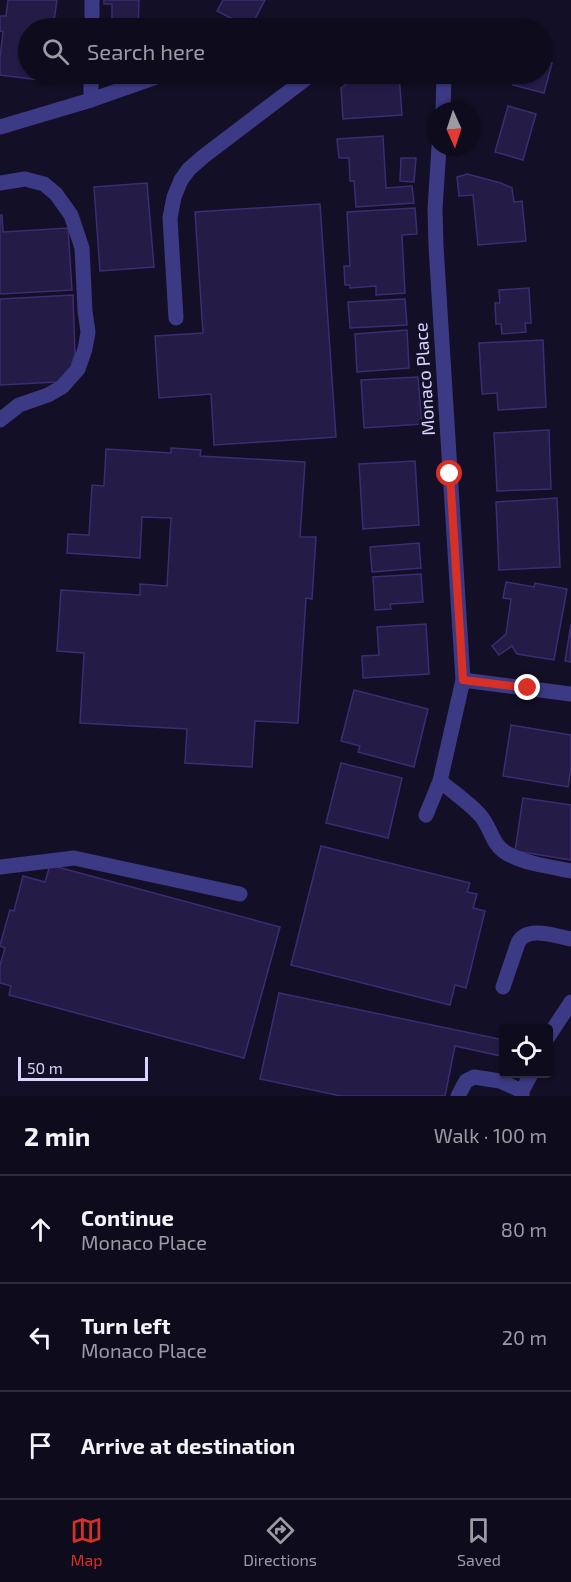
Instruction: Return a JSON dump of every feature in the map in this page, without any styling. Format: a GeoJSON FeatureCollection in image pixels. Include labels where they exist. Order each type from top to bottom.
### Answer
{"type":"FeatureCollection","features":[{"type":"Feature","properties":{"kind":"lane"},"geometry":{"type":"LineString","coordinates":[[92,0],[92,18]]}},
{"type":"Feature","properties":{"kind":"lane"},"geometry":{"type":"LineString","coordinates":[[91,84],[91,100]]}},
{"type":"Feature","properties":{"kind":"lane"},"geometry":{"type":"LineString","coordinates":[[0,127],[137,84]]}},
{"type":"Feature","properties":{"kind":"lane"},"geometry":{"type":"LineString","coordinates":[[176,318],[171,218],[174,197],[181,180],[189,169],[204,156],[299,84]]}},
{"type":"Feature","properties":{"kind":"lane"},"geometry":{"type":"LineString","coordinates":[[443,102],[444,84]]}},
{"type":"Feature","properties":{"kind":"lane","name":"Monaco Place"},"geometry":{"type":"LineString","coordinates":[[426,815],[440,781],[463,680],[436,246],[435,209],[438,156]]}},
{"type":"Feature","properties":{"kind":"lane"},"geometry":{"type":"LineString","coordinates":[[0,183],[25,179],[44,184],[56,194],[71,215],[82,248],[88,332],[78,369],[62,387],[48,395],[19,405],[0,420]]}},
{"type":"Feature","properties":{"kind":"lane"},"geometry":{"type":"LineString","coordinates":[[463,680],[571,694]]}},
{"type":"Feature","properties":{"kind":"lane"},"geometry":{"type":"LineString","coordinates":[[440,781],[480,814],[499,848],[529,862],[571,871]]}},
{"type":"Feature","properties":{"kind":"lane"},"geometry":{"type":"LineString","coordinates":[[0,867],[74,858],[240,894]]}},
{"type":"Feature","properties":{"kind":"lane"},"geometry":{"type":"LineString","coordinates":[[503,987],[520,938],[542,934],[571,939]]}},
{"type":"Feature","properties":{"kind":"lane"},"geometry":{"type":"LineString","coordinates":[[553,1031],[571,1002]]}},
{"type":"Feature","properties":{"kind":"lane"},"geometry":{"type":"LineString","coordinates":[[458,1096],[466,1081],[474,1077],[500,1081],[522,1094],[529,1078]]}},
{"type":"Feature","properties":{"kind":"building"},"geometry":{"type":"Polygon","coordinates":[[[8,0],[57,0],[54,18],[18,18],[18,77],[0,75],[3,32],[0,31],[0,16],[6,16],[8,0]]]}},
{"type":"Feature","properties":{"kind":"building"},"geometry":{"type":"Polygon","coordinates":[[[104,0],[139,0],[138,18],[112,18],[112,4],[104,4],[104,0]]]}},
{"type":"Feature","properties":{"kind":"building"},"geometry":{"type":"Polygon","coordinates":[[[223,0],[265,0],[255,18],[231,18],[217,11],[223,0]]]}},
{"type":"Feature","properties":{"kind":"building"},"geometry":{"type":"Polygon","coordinates":[[[347,84],[400,84],[402,115],[343,119],[341,88],[347,84]]]}},
{"type":"Feature","properties":{"kind":"building"},"geometry":{"type":"Polygon","coordinates":[[[513,84],[546,84],[544,93],[513,84]]]}},
{"type":"Feature","properties":{"kind":"building"},"geometry":{"type":"Polygon","coordinates":[[[508,106],[536,114],[523,160],[495,152],[508,106]]]}},
{"type":"Feature","properties":{"kind":"building"},"geometry":{"type":"Polygon","coordinates":[[[383,136],[386,188],[412,186],[414,203],[356,207],[354,181],[350,181],[349,158],[339,158],[337,139],[383,136]]]}},
{"type":"Feature","properties":{"kind":"building"},"geometry":{"type":"Polygon","coordinates":[[[401,158],[416,158],[414,182],[400,181],[401,158]]]}},
{"type":"Feature","properties":{"kind":"building"},"geometry":{"type":"Polygon","coordinates":[[[467,174],[512,188],[514,202],[522,201],[526,241],[478,245],[473,195],[459,196],[457,177],[467,174]]]}},
{"type":"Feature","properties":{"kind":"building"},"geometry":{"type":"Polygon","coordinates":[[[147,183],[154,267],[100,271],[94,187],[147,183]]]}},
{"type":"Feature","properties":{"kind":"building"},"geometry":{"type":"Polygon","coordinates":[[[320,204],[336,437],[214,445],[211,394],[159,398],[155,336],[203,333],[195,212],[320,204]]]}},
{"type":"Feature","properties":{"kind":"building"},"geometry":{"type":"Polygon","coordinates":[[[415,208],[417,234],[402,235],[405,293],[376,295],[376,286],[350,288],[350,285],[345,285],[344,266],[350,266],[347,212],[415,208]]]}},
{"type":"Feature","properties":{"kind":"building"},"geometry":{"type":"Polygon","coordinates":[[[0,215],[2,215],[3,232],[68,228],[72,290],[0,294],[0,215]]]}},
{"type":"Feature","properties":{"kind":"building"},"geometry":{"type":"Polygon","coordinates":[[[529,288],[531,323],[525,323],[526,332],[502,334],[501,324],[496,324],[495,303],[500,303],[499,290],[529,288]]]}},
{"type":"Feature","properties":{"kind":"building"},"geometry":{"type":"Polygon","coordinates":[[[73,295],[75,354],[69,373],[57,382],[0,385],[0,299],[73,295]]]}},
{"type":"Feature","properties":{"kind":"building"},"geometry":{"type":"Polygon","coordinates":[[[405,299],[407,325],[350,328],[348,302],[405,299]]]}},
{"type":"Feature","properties":{"kind":"building"},"geometry":{"type":"Polygon","coordinates":[[[407,330],[409,368],[357,372],[355,334],[407,330]]]}},
{"type":"Feature","properties":{"kind":"building"},"geometry":{"type":"Polygon","coordinates":[[[543,340],[546,407],[498,410],[497,393],[482,394],[479,343],[543,340]]]}},
{"type":"Feature","properties":{"kind":"building"},"geometry":{"type":"Polygon","coordinates":[[[418,377],[422,424],[364,428],[361,380],[418,377]]]}},
{"type":"Feature","properties":{"kind":"building"},"geometry":{"type":"Polygon","coordinates":[[[549,430],[551,489],[497,491],[494,433],[549,430]]]}},
{"type":"Feature","properties":{"kind":"building"},"geometry":{"type":"Polygon","coordinates":[[[171,448],[201,450],[200,456],[305,462],[300,537],[316,537],[312,599],[306,598],[298,723],[255,721],[252,767],[185,763],[187,729],[80,723],[84,653],[57,651],[61,590],[140,595],[140,584],[167,586],[171,518],[142,517],[140,558],[67,553],[68,534],[89,535],[92,485],[104,486],[106,449],[171,453],[171,448]]]}},
{"type":"Feature","properties":{"kind":"building"},"geometry":{"type":"Polygon","coordinates":[[[415,461],[419,525],[363,529],[359,464],[415,461]]]}},
{"type":"Feature","properties":{"kind":"building"},"geometry":{"type":"Polygon","coordinates":[[[557,498],[560,567],[499,570],[496,502],[557,498]]]}},
{"type":"Feature","properties":{"kind":"building"},"geometry":{"type":"Polygon","coordinates":[[[419,543],[421,568],[372,572],[370,547],[419,543]]]}},
{"type":"Feature","properties":{"kind":"building"},"geometry":{"type":"Polygon","coordinates":[[[421,574],[423,602],[390,604],[391,609],[375,610],[373,577],[421,574]]]}},
{"type":"Feature","properties":{"kind":"building"},"geometry":{"type":"Polygon","coordinates":[[[506,582],[534,587],[535,583],[567,589],[554,660],[517,654],[512,646],[499,655],[492,646],[506,634],[511,599],[503,598],[506,582]]]}},
{"type":"Feature","properties":{"kind":"building"},"geometry":{"type":"Polygon","coordinates":[[[426,624],[429,674],[363,678],[362,656],[379,655],[377,627],[426,624]]]}},
{"type":"Feature","properties":{"kind":"building"},"geometry":{"type":"Polygon","coordinates":[[[571,624],[571,662],[565,661],[571,624]]]}},
{"type":"Feature","properties":{"kind":"building"},"geometry":{"type":"Polygon","coordinates":[[[354,690],[428,709],[414,767],[358,752],[360,746],[341,741],[354,690]]]}},
{"type":"Feature","properties":{"kind":"building"},"geometry":{"type":"Polygon","coordinates":[[[511,725],[571,735],[571,767],[568,787],[503,776],[511,725]]]}},
{"type":"Feature","properties":{"kind":"building"},"geometry":{"type":"Polygon","coordinates":[[[341,763],[402,778],[388,838],[326,823],[341,763]]]}},
{"type":"Feature","properties":{"kind":"building"},"geometry":{"type":"Polygon","coordinates":[[[523,798],[571,805],[571,860],[515,851],[523,798]]]}},
{"type":"Feature","properties":{"kind":"building"},"geometry":{"type":"Polygon","coordinates":[[[321,846],[470,883],[467,892],[477,894],[473,908],[485,911],[466,988],[455,985],[450,1005],[291,965],[321,846]]]}},
{"type":"Feature","properties":{"kind":"building"},"geometry":{"type":"Polygon","coordinates":[[[50,865],[280,927],[244,1058],[9,995],[11,986],[0,983],[0,965],[5,948],[0,945],[10,910],[14,911],[23,876],[45,882],[50,865]]]}},
{"type":"Feature","properties":{"kind":"building"},"geometry":{"type":"Polygon","coordinates":[[[279,993],[499,1039],[499,1056],[455,1046],[445,1096],[341,1096],[260,1079],[279,993]]]}},
{"type":"Feature","properties":{"kind":"route"},"geometry":{"type":"LineString","coordinates":[[450,474],[463,680],[528,688]]}}]}
